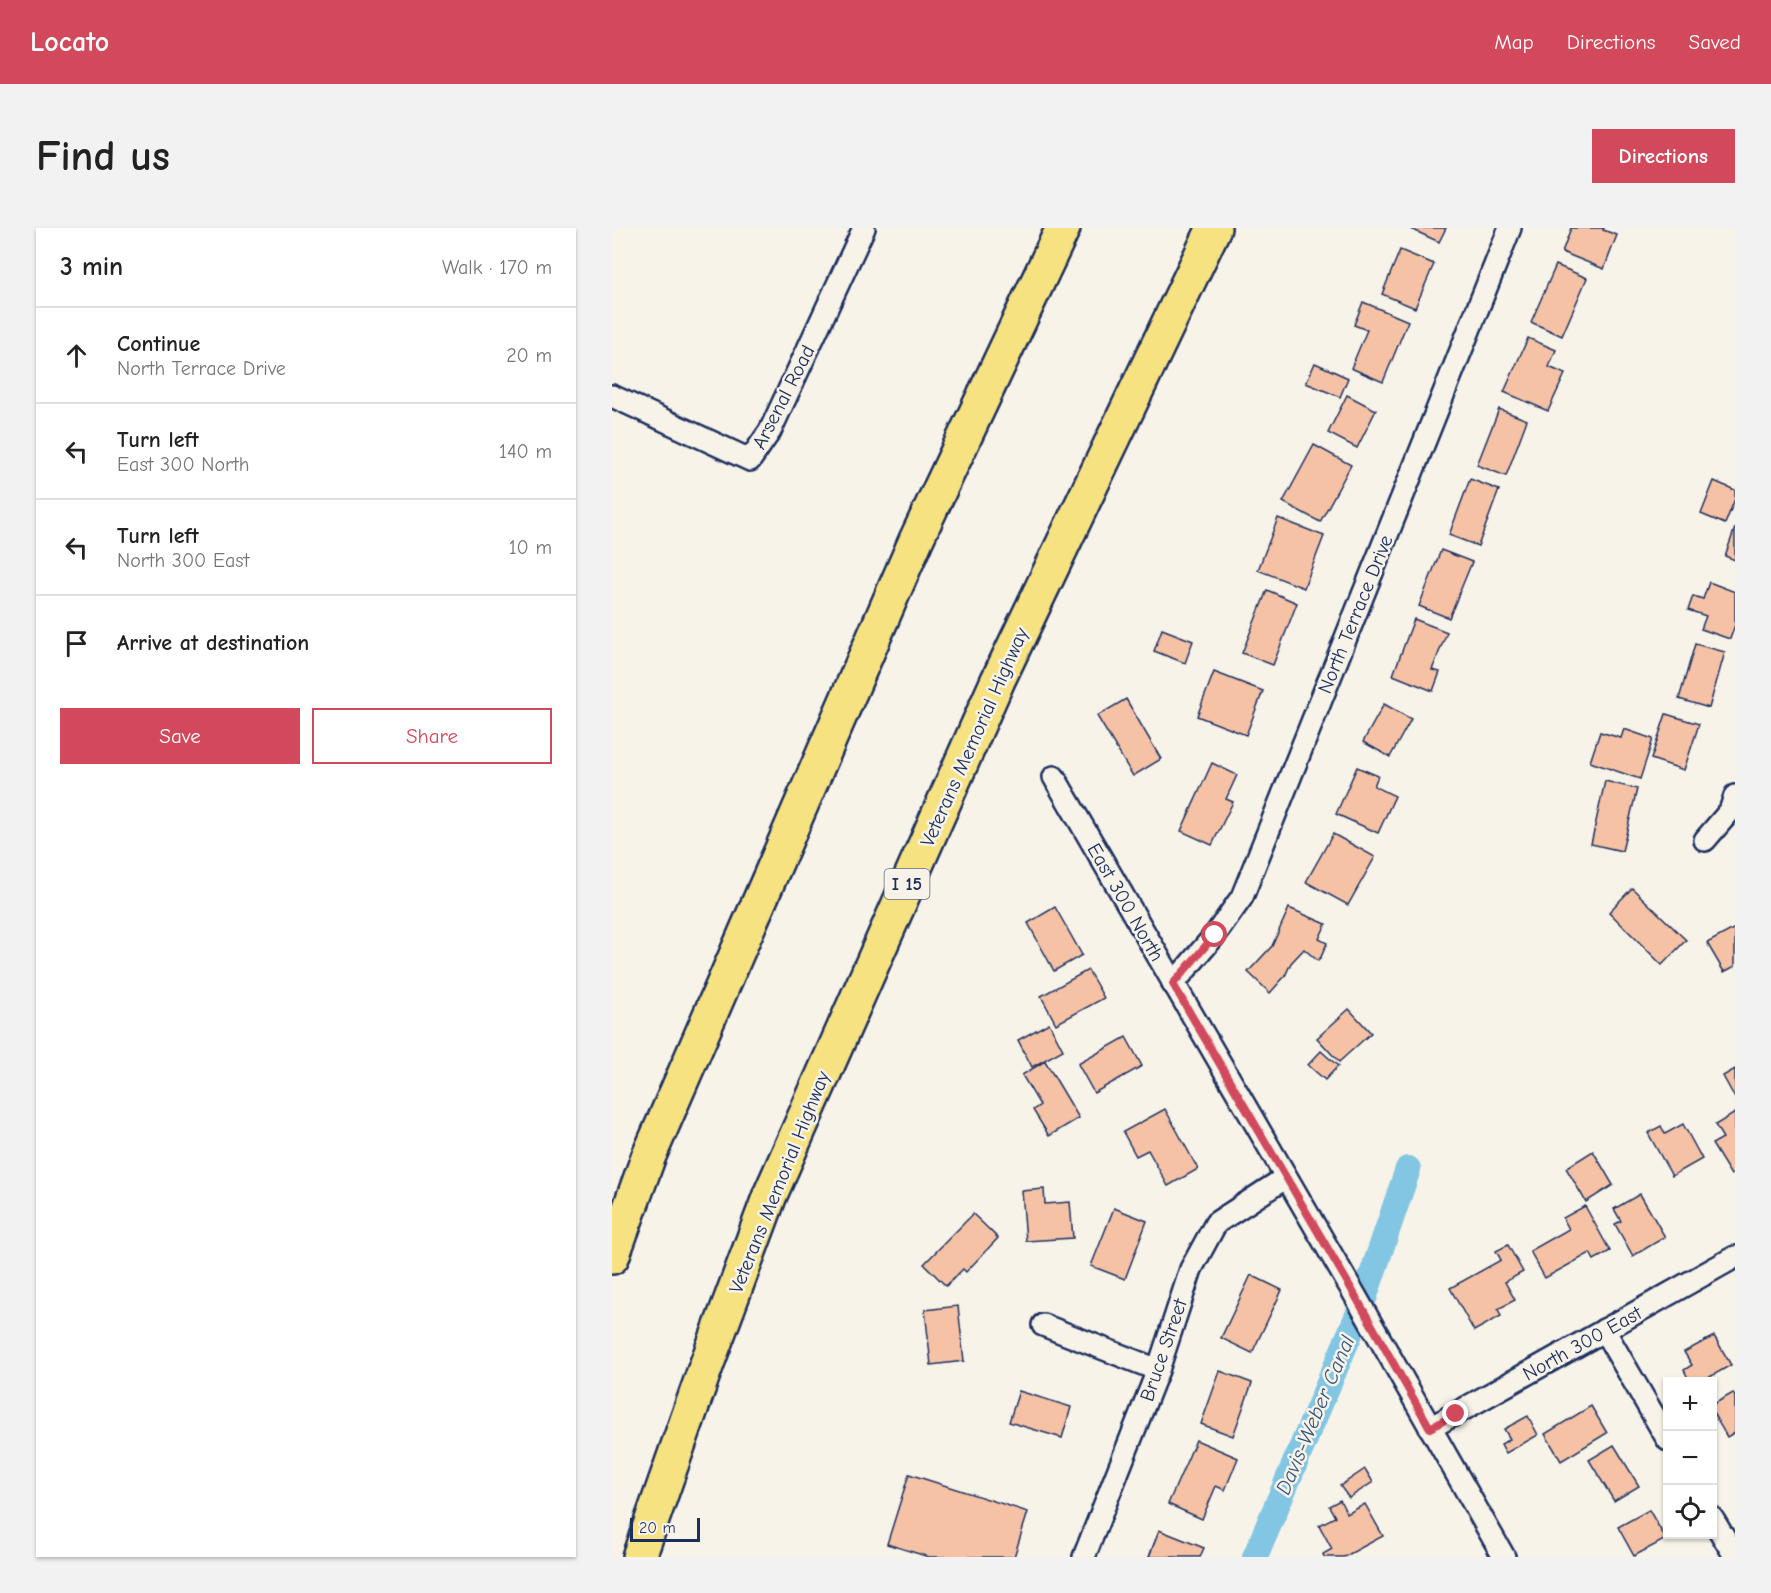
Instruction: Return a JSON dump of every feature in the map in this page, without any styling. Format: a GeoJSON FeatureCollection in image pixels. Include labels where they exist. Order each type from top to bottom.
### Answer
{"type":"FeatureCollection","features":[{"type":"Feature","properties":{"kind":"highway"},"geometry":{"type":"LineString","coordinates":[[612,1257],[648,1158],[912,551],[1063,228]]}},
{"type":"Feature","properties":{"kind":"highway","name":"Veterans Memorial Highway"},"geometry":{"type":"LineString","coordinates":[[639,1557],[705,1369],[770,1195],[993,691],[1214,228]]}},
{"type":"Feature","properties":{"kind":"highway"},"geometry":{"type":"LineString","coordinates":[[663,1557],[705,1369]]}},
{"type":"Feature","properties":{"kind":"street","name":"Arsenal Road"},"geometry":{"type":"LineString","coordinates":[[612,396],[750,460],[770,431],[864,228]]}},
{"type":"Feature","properties":{"kind":"street","name":"North Terrace Drive"},"geometry":{"type":"LineString","coordinates":[[1173,984],[1215,935],[1242,897],[1510,228]]}},
{"type":"Feature","properties":{"kind":"street","name":"East 300 North"},"geometry":{"type":"LineString","coordinates":[[1053,777],[1352,1290],[1504,1557]]}},
{"type":"Feature","properties":{"kind":"street"},"geometry":{"type":"LineString","coordinates":[[1705,840],[1730,811],[1735,796]]}},
{"type":"Feature","properties":{"kind":"street","name":"Bruce Street"},"geometry":{"type":"LineString","coordinates":[[1084,1557],[1158,1370],[1191,1269],[1216,1223],[1285,1178]]}},
{"type":"Feature","properties":{"kind":"street","name":"North 300 East"},"geometry":{"type":"LineString","coordinates":[[1430,1428],[1735,1257]]}},
{"type":"Feature","properties":{"kind":"street"},"geometry":{"type":"LineString","coordinates":[[1042,1325],[1158,1370]]}},
{"type":"Feature","properties":{"kind":"street"},"geometry":{"type":"LineString","coordinates":[[1604,1330],[1663,1431]]}},
{"type":"Feature","properties":{"kind":"street"},"geometry":{"type":"LineString","coordinates":[[1717,1525],[1735,1556]]}},
{"type":"Feature","properties":{"kind":"building"},"geometry":{"type":"Polygon","coordinates":[[[1409,228],[1446,228],[1439,242],[1409,228]]]}},
{"type":"Feature","properties":{"kind":"building"},"geometry":{"type":"Polygon","coordinates":[[[1571,228],[1604,228],[1603,230],[1617,235],[1604,269],[1562,252],[1571,228]]]}},
{"type":"Feature","properties":{"kind":"building"},"geometry":{"type":"Polygon","coordinates":[[[1400,250],[1434,264],[1415,308],[1382,294],[1400,250]]]}},
{"type":"Feature","properties":{"kind":"building"},"geometry":{"type":"Polygon","coordinates":[[[1556,265],[1587,278],[1562,336],[1531,322],[1556,265]]]}},
{"type":"Feature","properties":{"kind":"building"},"geometry":{"type":"Polygon","coordinates":[[[1363,302],[1408,321],[1383,382],[1351,368],[1367,330],[1354,325],[1363,302]]]}},
{"type":"Feature","properties":{"kind":"building"},"geometry":{"type":"Polygon","coordinates":[[[1528,338],[1556,350],[1549,367],[1565,374],[1548,411],[1504,392],[1528,338]]]}},
{"type":"Feature","properties":{"kind":"building"},"geometry":{"type":"Polygon","coordinates":[[[1315,363],[1348,378],[1340,397],[1306,383],[1315,363]]]}},
{"type":"Feature","properties":{"kind":"building"},"geometry":{"type":"Polygon","coordinates":[[[1347,395],[1376,410],[1357,448],[1328,433],[1347,395]]]}},
{"type":"Feature","properties":{"kind":"building"},"geometry":{"type":"Polygon","coordinates":[[[1499,409],[1527,420],[1506,476],[1477,465],[1499,409]]]}},
{"type":"Feature","properties":{"kind":"building"},"geometry":{"type":"Polygon","coordinates":[[[1314,445],[1351,465],[1320,522],[1283,502],[1314,445]]]}},
{"type":"Feature","properties":{"kind":"building"},"geometry":{"type":"Polygon","coordinates":[[[1470,479],[1499,490],[1478,546],[1449,535],[1470,479]]]}},
{"type":"Feature","properties":{"kind":"building"},"geometry":{"type":"Polygon","coordinates":[[[1714,481],[1735,490],[1735,499],[1725,524],[1701,514],[1714,481]]]}},
{"type":"Feature","properties":{"kind":"building"},"geometry":{"type":"Polygon","coordinates":[[[1278,518],[1324,536],[1304,588],[1258,570],[1278,518]]]}},
{"type":"Feature","properties":{"kind":"building"},"geometry":{"type":"Polygon","coordinates":[[[1735,528],[1735,560],[1725,556],[1735,528]]]}},
{"type":"Feature","properties":{"kind":"building"},"geometry":{"type":"Polygon","coordinates":[[[1441,550],[1472,562],[1449,618],[1419,606],[1441,550]]]}},
{"type":"Feature","properties":{"kind":"building"},"geometry":{"type":"Polygon","coordinates":[[[1709,582],[1735,592],[1735,625],[1730,639],[1701,629],[1706,616],[1688,610],[1693,596],[1703,599],[1709,582]]]}},
{"type":"Feature","properties":{"kind":"building"},"geometry":{"type":"Polygon","coordinates":[[[1267,590],[1297,603],[1273,665],[1242,653],[1267,590]]]}},
{"type":"Feature","properties":{"kind":"building"},"geometry":{"type":"Polygon","coordinates":[[[1414,619],[1447,632],[1432,670],[1440,672],[1433,691],[1393,675],[1414,619]]]}},
{"type":"Feature","properties":{"kind":"building"},"geometry":{"type":"Polygon","coordinates":[[[1162,629],[1193,641],[1185,663],[1154,651],[1162,629]]]}},
{"type":"Feature","properties":{"kind":"building"},"geometry":{"type":"Polygon","coordinates":[[[1695,644],[1725,652],[1709,708],[1679,699],[1695,644]]]}},
{"type":"Feature","properties":{"kind":"building"},"geometry":{"type":"Polygon","coordinates":[[[1214,672],[1263,691],[1246,735],[1197,716],[1214,672]]]}},
{"type":"Feature","properties":{"kind":"building"},"geometry":{"type":"Polygon","coordinates":[[[1126,699],[1161,759],[1133,776],[1097,716],[1126,699]]]}},
{"type":"Feature","properties":{"kind":"building"},"geometry":{"type":"Polygon","coordinates":[[[1384,704],[1411,719],[1390,757],[1363,742],[1384,704]]]}},
{"type":"Feature","properties":{"kind":"building"},"geometry":{"type":"Polygon","coordinates":[[[1666,714],[1699,724],[1684,770],[1651,759],[1666,714]]]}},
{"type":"Feature","properties":{"kind":"building"},"geometry":{"type":"Polygon","coordinates":[[[1624,729],[1653,739],[1640,779],[1590,762],[1600,732],[1621,738],[1624,729]]]}},
{"type":"Feature","properties":{"kind":"building"},"geometry":{"type":"Polygon","coordinates":[[[1212,763],[1237,775],[1226,799],[1233,802],[1212,845],[1181,831],[1212,763]]]}},
{"type":"Feature","properties":{"kind":"building"},"geometry":{"type":"Polygon","coordinates":[[[1357,767],[1378,776],[1374,786],[1395,796],[1378,833],[1336,814],[1357,767]]]}},
{"type":"Feature","properties":{"kind":"building"},"geometry":{"type":"Polygon","coordinates":[[[1605,781],[1637,789],[1622,851],[1591,844],[1605,781]]]}},
{"type":"Feature","properties":{"kind":"building"},"geometry":{"type":"Polygon","coordinates":[[[1333,834],[1375,857],[1348,905],[1306,882],[1333,834]]]}},
{"type":"Feature","properties":{"kind":"building"},"geometry":{"type":"Polygon","coordinates":[[[1632,888],[1686,940],[1662,965],[1609,912],[1632,888]]]}},
{"type":"Feature","properties":{"kind":"building"},"geometry":{"type":"Polygon","coordinates":[[[1055,907],[1082,955],[1054,971],[1028,923],[1055,907]]]}},
{"type":"Feature","properties":{"kind":"building"},"geometry":{"type":"Polygon","coordinates":[[[1289,908],[1326,924],[1319,939],[1327,943],[1318,961],[1304,949],[1270,993],[1248,972],[1272,946],[1289,908]]]}},
{"type":"Feature","properties":{"kind":"building"},"geometry":{"type":"Polygon","coordinates":[[[1735,928],[1735,966],[1724,972],[1707,943],[1735,928]]]}},
{"type":"Feature","properties":{"kind":"building"},"geometry":{"type":"Polygon","coordinates":[[[1088,970],[1104,998],[1056,1024],[1041,996],[1088,970]]]}},
{"type":"Feature","properties":{"kind":"building"},"geometry":{"type":"Polygon","coordinates":[[[1349,1009],[1371,1033],[1339,1062],[1317,1038],[1349,1009]]]}},
{"type":"Feature","properties":{"kind":"building"},"geometry":{"type":"Polygon","coordinates":[[[1049,1023],[1063,1050],[1032,1067],[1018,1040],[1049,1023]]]}},
{"type":"Feature","properties":{"kind":"building"},"geometry":{"type":"Polygon","coordinates":[[[1126,1037],[1142,1066],[1094,1093],[1078,1064],[1126,1037]]]}},
{"type":"Feature","properties":{"kind":"building"},"geometry":{"type":"Polygon","coordinates":[[[1321,1051],[1338,1066],[1325,1080],[1308,1065],[1321,1051]]]}},
{"type":"Feature","properties":{"kind":"building"},"geometry":{"type":"Polygon","coordinates":[[[1045,1061],[1079,1118],[1049,1136],[1033,1110],[1040,1105],[1022,1075],[1045,1061]]]}},
{"type":"Feature","properties":{"kind":"building"},"geometry":{"type":"Polygon","coordinates":[[[1735,1069],[1735,1098],[1723,1076],[1735,1069]]]}},
{"type":"Feature","properties":{"kind":"building"},"geometry":{"type":"Polygon","coordinates":[[[1165,1109],[1198,1169],[1168,1186],[1148,1150],[1136,1156],[1123,1132],[1165,1109]]]}},
{"type":"Feature","properties":{"kind":"building"},"geometry":{"type":"Polygon","coordinates":[[[1735,1113],[1735,1173],[1731,1175],[1712,1144],[1723,1138],[1715,1125],[1735,1113]]]}},
{"type":"Feature","properties":{"kind":"building"},"geometry":{"type":"Polygon","coordinates":[[[1683,1124],[1702,1159],[1672,1176],[1648,1133],[1661,1126],[1665,1134],[1683,1124]]]}},
{"type":"Feature","properties":{"kind":"building"},"geometry":{"type":"Polygon","coordinates":[[[1593,1151],[1613,1185],[1586,1202],[1566,1168],[1593,1151]]]}},
{"type":"Feature","properties":{"kind":"building"},"geometry":{"type":"Polygon","coordinates":[[[1044,1189],[1045,1204],[1070,1202],[1073,1238],[1026,1241],[1022,1191],[1044,1189]]]}},
{"type":"Feature","properties":{"kind":"building"},"geometry":{"type":"Polygon","coordinates":[[[1640,1194],[1665,1237],[1633,1256],[1615,1224],[1621,1221],[1614,1209],[1640,1194]]]}},
{"type":"Feature","properties":{"kind":"building"},"geometry":{"type":"Polygon","coordinates":[[[1585,1206],[1610,1251],[1594,1260],[1590,1253],[1545,1278],[1530,1251],[1569,1229],[1563,1218],[1585,1206]]]}},
{"type":"Feature","properties":{"kind":"building"},"geometry":{"type":"Polygon","coordinates":[[[1114,1208],[1147,1221],[1125,1279],[1091,1266],[1114,1208]]]}},
{"type":"Feature","properties":{"kind":"building"},"geometry":{"type":"Polygon","coordinates":[[[973,1214],[998,1238],[966,1272],[963,1269],[946,1286],[924,1264],[973,1214]]]}},
{"type":"Feature","properties":{"kind":"building"},"geometry":{"type":"Polygon","coordinates":[[[1508,1245],[1523,1272],[1505,1282],[1515,1300],[1498,1309],[1501,1316],[1474,1331],[1450,1288],[1501,1260],[1496,1251],[1508,1245]]]}},
{"type":"Feature","properties":{"kind":"building"},"geometry":{"type":"Polygon","coordinates":[[[1251,1275],[1282,1290],[1252,1353],[1221,1338],[1251,1275]]]}},
{"type":"Feature","properties":{"kind":"building"},"geometry":{"type":"Polygon","coordinates":[[[958,1306],[964,1361],[931,1365],[925,1310],[958,1306]]]}},
{"type":"Feature","properties":{"kind":"building"},"geometry":{"type":"Polygon","coordinates":[[[1714,1336],[1731,1365],[1710,1377],[1688,1377],[1684,1370],[1692,1365],[1684,1352],[1714,1336]]]}},
{"type":"Feature","properties":{"kind":"building"},"geometry":{"type":"Polygon","coordinates":[[[1220,1371],[1252,1383],[1233,1436],[1201,1424],[1220,1371]]]}},
{"type":"Feature","properties":{"kind":"building"},"geometry":{"type":"Polygon","coordinates":[[[1019,1391],[1071,1407],[1062,1438],[1009,1422],[1019,1391]]]}},
{"type":"Feature","properties":{"kind":"building"},"geometry":{"type":"Polygon","coordinates":[[[1733,1393],[1735,1397],[1735,1432],[1727,1437],[1717,1420],[1717,1402],[1733,1393]]]}},
{"type":"Feature","properties":{"kind":"building"},"geometry":{"type":"Polygon","coordinates":[[[1591,1406],[1607,1433],[1561,1461],[1545,1434],[1591,1406]]]}},
{"type":"Feature","properties":{"kind":"building"},"geometry":{"type":"Polygon","coordinates":[[[1528,1416],[1538,1435],[1506,1453],[1501,1444],[1510,1439],[1504,1429],[1528,1416]]]}},
{"type":"Feature","properties":{"kind":"building"},"geometry":{"type":"Polygon","coordinates":[[[1196,1440],[1238,1458],[1225,1490],[1216,1486],[1202,1519],[1168,1504],[1196,1440]]]}},
{"type":"Feature","properties":{"kind":"building"},"geometry":{"type":"Polygon","coordinates":[[[1614,1445],[1639,1486],[1614,1501],[1589,1460],[1614,1445]]]}},
{"type":"Feature","properties":{"kind":"building"},"geometry":{"type":"Polygon","coordinates":[[[1365,1469],[1373,1482],[1349,1498],[1340,1486],[1365,1469]]]}},
{"type":"Feature","properties":{"kind":"building"},"geometry":{"type":"Polygon","coordinates":[[[909,1474],[1028,1512],[1014,1557],[929,1557],[887,1544],[909,1474]]]}},
{"type":"Feature","properties":{"kind":"building"},"geometry":{"type":"Polygon","coordinates":[[[1340,1500],[1347,1514],[1365,1504],[1383,1536],[1344,1557],[1324,1557],[1323,1554],[1332,1549],[1319,1525],[1335,1517],[1329,1506],[1340,1500]]]}},
{"type":"Feature","properties":{"kind":"building"},"geometry":{"type":"Polygon","coordinates":[[[1649,1510],[1663,1534],[1663,1539],[1666,1539],[1634,1556],[1618,1527],[1649,1510]]]}},
{"type":"Feature","properties":{"kind":"building"},"geometry":{"type":"Polygon","coordinates":[[[1159,1530],[1204,1548],[1200,1557],[1149,1557],[1159,1530]]]}},
{"type":"Feature","properties":{"kind":"waterway","name":"Davis-Weber Canal"},"geometry":{"type":"LineString","coordinates":[[1255,1557],[1360,1310],[1408,1169]]}},
{"type":"Feature","properties":{"kind":"route"},"geometry":{"type":"LineString","coordinates":[[1215,935],[1173,984],[1430,1428],[1456,1414]]}}]}
